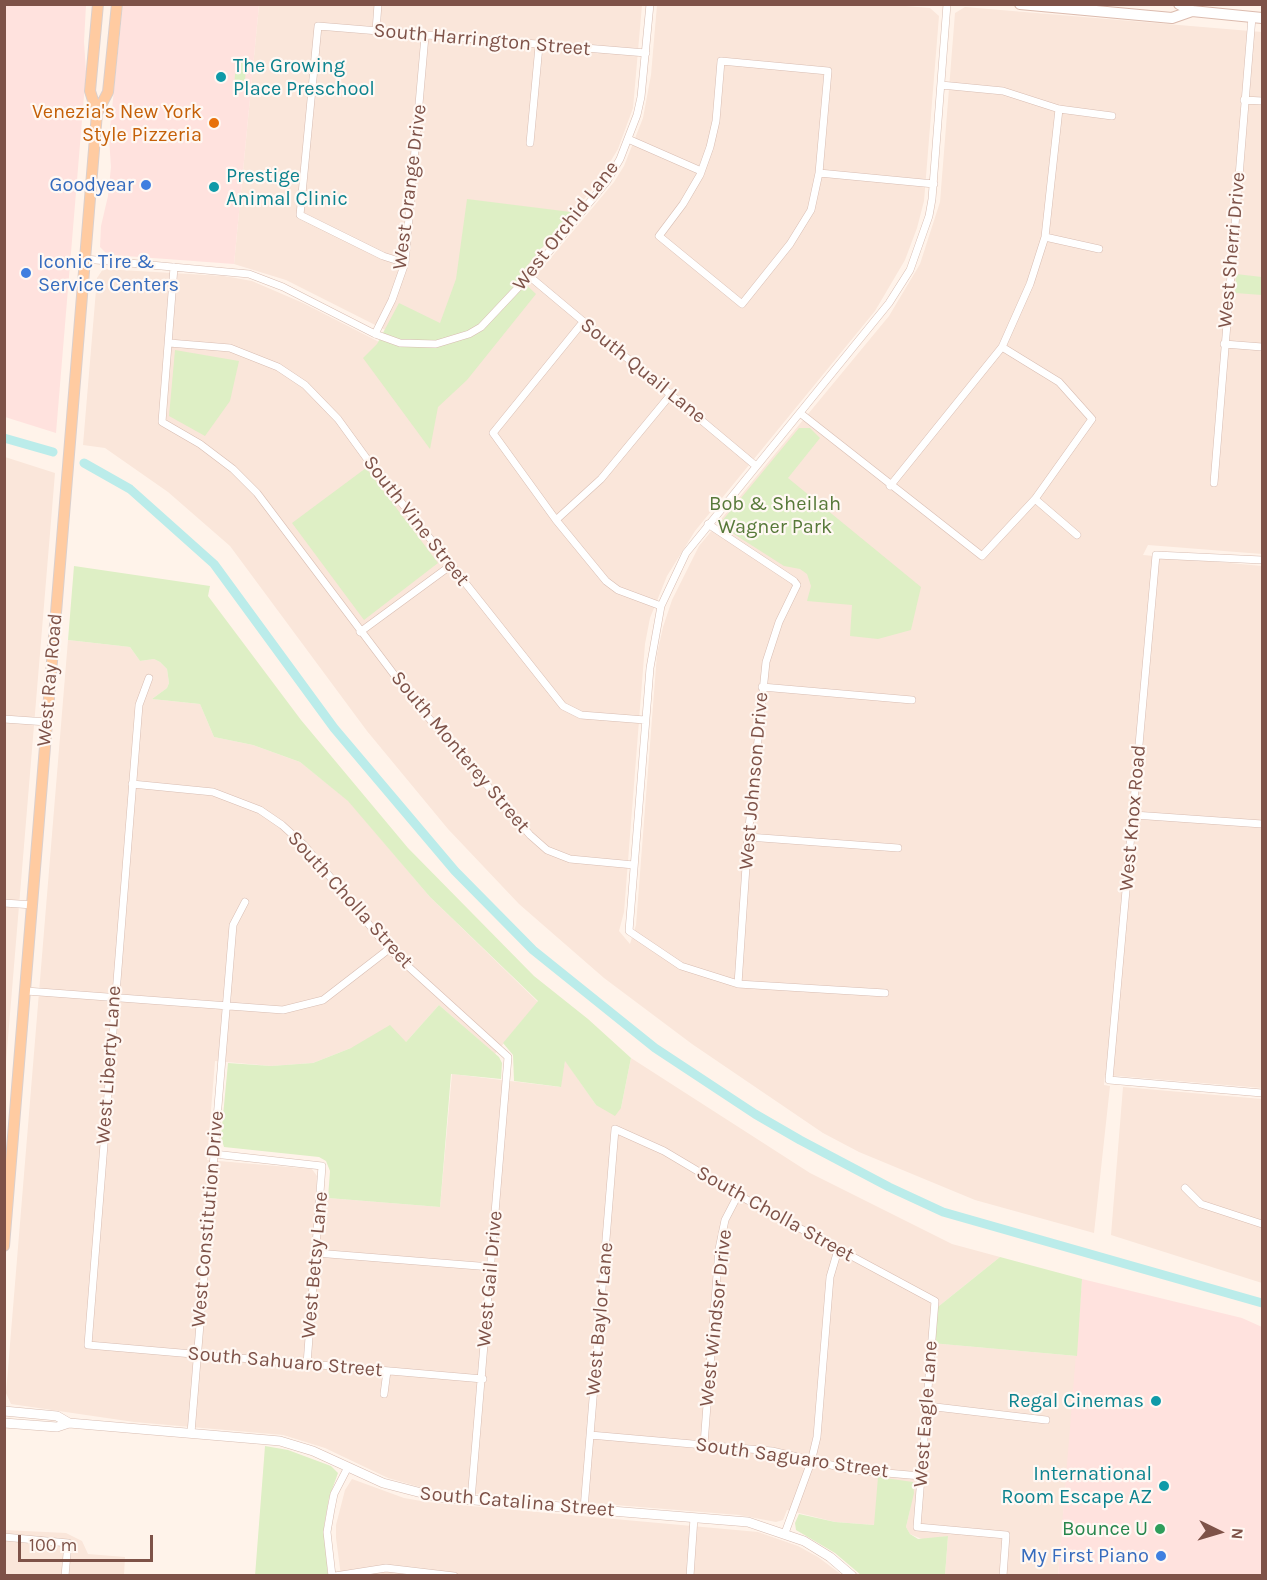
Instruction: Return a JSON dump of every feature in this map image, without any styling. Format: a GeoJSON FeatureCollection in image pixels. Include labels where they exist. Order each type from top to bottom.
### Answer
{"type":"FeatureCollection","features":[{"type":"Feature","properties":{"kind":"main road","name":"West Ray Road"},"geometry":{"type":"LineString","coordinates":[[4,1246],[97,113],[90,91],[98,4]]}},
{"type":"Feature","properties":{"kind":"main road","name":"West Ray Road"},"geometry":{"type":"LineString","coordinates":[[97,113],[108,92],[117,4]]}},
{"type":"Feature","properties":{"kind":"main road"},"geometry":{"type":"LineString","coordinates":[[1020,4],[1172,18],[1192,11]]}},
{"type":"Feature","properties":{"kind":"main road"},"geometry":{"type":"LineString","coordinates":[[1179,4],[1192,11],[1257,17]]}},
{"type":"Feature","properties":{"kind":"street"},"geometry":{"type":"LineString","coordinates":[[376,31],[378,4]]}},
{"type":"Feature","properties":{"kind":"street","name":"West Orchid Lane"},"geometry":{"type":"LineString","coordinates":[[375,334],[400,343],[418,345],[457,339],[481,327],[529,276],[607,181],[628,139],[641,97],[650,4]]}},
{"type":"Feature","properties":{"kind":"street"},"geometry":{"type":"LineString","coordinates":[[885,993],[738,984],[681,966],[629,931],[645,720],[653,647],[661,606],[686,553],[889,303],[910,270],[929,216],[934,184],[947,4]]}},
{"type":"Feature","properties":{"kind":"street","name":"West Sherri Drive"},"geometry":{"type":"LineString","coordinates":[[1214,483],[1244,100],[1257,17]]}},
{"type":"Feature","properties":{"kind":"street","name":"South Harrington Street"},"geometry":{"type":"LineString","coordinates":[[405,263],[383,256],[300,215],[318,26],[646,54]]}},
{"type":"Feature","properties":{"kind":"street","name":"West Orange Drive"},"geometry":{"type":"LineString","coordinates":[[375,334],[392,300],[405,263],[426,36]]}},
{"type":"Feature","properties":{"kind":"street"},"geometry":{"type":"LineString","coordinates":[[530,143],[539,46]]}},
{"type":"Feature","properties":{"kind":"street"},"geometry":{"type":"LineString","coordinates":[[722,61],[828,71],[819,173],[811,210],[789,244],[742,304],[659,236],[683,204],[701,171],[716,121],[722,61]]}},
{"type":"Feature","properties":{"kind":"street"},"geometry":{"type":"LineString","coordinates":[[941,85],[1003,91],[1059,109],[1112,116]]}},
{"type":"Feature","properties":{"kind":"street"},"geometry":{"type":"LineString","coordinates":[[1244,100],[1263,101]]}},
{"type":"Feature","properties":{"kind":"street"},"geometry":{"type":"LineString","coordinates":[[890,486],[1002,347],[1030,284],[1045,237],[1059,109]]}},
{"type":"Feature","properties":{"kind":"street"},"geometry":{"type":"LineString","coordinates":[[628,139],[701,171]]}},
{"type":"Feature","properties":{"kind":"street"},"geometry":{"type":"LineString","coordinates":[[819,173],[934,184]]}},
{"type":"Feature","properties":{"kind":"street"},"geometry":{"type":"LineString","coordinates":[[1045,237],[1099,249]]}},
{"type":"Feature","properties":{"kind":"street"},"geometry":{"type":"LineString","coordinates":[[85,260],[249,274],[283,286],[375,334]]}},
{"type":"Feature","properties":{"kind":"street"},"geometry":{"type":"LineString","coordinates":[[169,343],[174,267]]}},
{"type":"Feature","properties":{"kind":"street","name":"South Quail Lane"},"geometry":{"type":"LineString","coordinates":[[529,276],[672,393],[756,466]]}},
{"type":"Feature","properties":{"kind":"street"},"geometry":{"type":"LineString","coordinates":[[583,322],[493,433],[556,520],[606,581],[618,590],[661,606]]}},
{"type":"Feature","properties":{"kind":"street","name":"South Monterey Street"},"geometry":{"type":"LineString","coordinates":[[169,343],[162,422],[200,444],[233,469],[257,493],[421,710],[530,835],[547,850],[570,860],[634,865]]}},
{"type":"Feature","properties":{"kind":"street","name":"South Vine Street"},"geometry":{"type":"LineString","coordinates":[[169,343],[230,348],[278,367],[304,385],[338,419],[450,566],[563,706],[581,715],[645,720]]}},
{"type":"Feature","properties":{"kind":"street"},"geometry":{"type":"LineString","coordinates":[[1224,344],[1263,347]]}},
{"type":"Feature","properties":{"kind":"street"},"geometry":{"type":"LineString","coordinates":[[800,413],[982,556],[1035,499],[1092,419],[1059,382],[1002,347]]}},
{"type":"Feature","properties":{"kind":"street"},"geometry":{"type":"LineString","coordinates":[[556,520],[601,479],[672,393]]}},
{"type":"Feature","properties":{"kind":"street"},"geometry":{"type":"LineString","coordinates":[[1035,499],[1077,535]]}},
{"type":"Feature","properties":{"kind":"street","name":"West Johnson Drive"},"geometry":{"type":"LineString","coordinates":[[708,524],[797,585],[771,645],[762,687],[748,837],[738,984]]}},
{"type":"Feature","properties":{"kind":"street","name":"West Knox Road"},"geometry":{"type":"LineString","coordinates":[[1263,560],[1156,555],[1109,1080],[1263,1093]]}},
{"type":"Feature","properties":{"kind":"street"},"geometry":{"type":"LineString","coordinates":[[360,632],[450,566]]}},
{"type":"Feature","properties":{"kind":"street","name":"West Liberty Lane"},"geometry":{"type":"LineString","coordinates":[[88,1346],[139,705],[149,678]]}},
{"type":"Feature","properties":{"kind":"street"},"geometry":{"type":"LineString","coordinates":[[762,687],[912,700]]}},
{"type":"Feature","properties":{"kind":"street"},"geometry":{"type":"LineString","coordinates":[[4,719],[46,722]]}},
{"type":"Feature","properties":{"kind":"street","name":"South Cholla Street"},"geometry":{"type":"LineString","coordinates":[[132,784],[213,792],[260,810],[304,845],[389,949],[508,1057]]}},
{"type":"Feature","properties":{"kind":"street"},"geometry":{"type":"LineString","coordinates":[[1134,815],[1263,824]]}},
{"type":"Feature","properties":{"kind":"street"},"geometry":{"type":"LineString","coordinates":[[748,837],[898,848]]}},
{"type":"Feature","properties":{"kind":"street","name":"West Constitution Drive"},"geometry":{"type":"LineString","coordinates":[[191,1433],[233,925],[245,902]]}},
{"type":"Feature","properties":{"kind":"street"},"geometry":{"type":"LineString","coordinates":[[4,903],[33,905]]}},
{"type":"Feature","properties":{"kind":"street"},"geometry":{"type":"LineString","coordinates":[[26,991],[283,1010],[323,1000],[389,949]]}},
{"type":"Feature","properties":{"kind":"street","name":"West Gail Drive"},"geometry":{"type":"LineString","coordinates":[[471,1500],[483,1379],[508,1057]]}},
{"type":"Feature","properties":{"kind":"street","name":"South Cholla Street"},"geometry":{"type":"LineString","coordinates":[[615,1129],[664,1151],[738,1195],[934,1301]]}},
{"type":"Feature","properties":{"kind":"street","name":"West Baylor Lane"},"geometry":{"type":"LineString","coordinates":[[584,1509],[615,1129]]}},
{"type":"Feature","properties":{"kind":"street","name":"West Betsy Lane"},"geometry":{"type":"LineString","coordinates":[[214,1154],[322,1166],[307,1364]]}},
{"type":"Feature","properties":{"kind":"street"},"geometry":{"type":"LineString","coordinates":[[1185,1188],[1201,1204],[1263,1224]]}},
{"type":"Feature","properties":{"kind":"street","name":"West Windsor Drive"},"geometry":{"type":"LineString","coordinates":[[704,1444],[719,1249],[725,1220],[738,1195]]}},
{"type":"Feature","properties":{"kind":"street"},"geometry":{"type":"LineString","coordinates":[[785,1533],[812,1462],[819,1412],[830,1277],[838,1250]]}},
{"type":"Feature","properties":{"kind":"street"},"geometry":{"type":"LineString","coordinates":[[316,1253],[491,1267]]}},
{"type":"Feature","properties":{"kind":"street","name":"West Eagle Lane"},"geometry":{"type":"LineString","coordinates":[[934,1301],[917,1527],[1006,1535],[1003,1575]]}},
{"type":"Feature","properties":{"kind":"street","name":"South Sahuaro Street"},"geometry":{"type":"LineString","coordinates":[[88,1346],[483,1379]]}},
{"type":"Feature","properties":{"kind":"street"},"geometry":{"type":"LineString","coordinates":[[384,1394],[387,1371]]}},
{"type":"Feature","properties":{"kind":"street"},"geometry":{"type":"LineString","coordinates":[[927,1406],[1046,1420]]}},
{"type":"Feature","properties":{"kind":"street","name":"South Catalina Street"},"geometry":{"type":"LineString","coordinates":[[4,1411],[57,1416],[69,1423]]}},
{"type":"Feature","properties":{"kind":"street","name":"South Catalina Street"},"geometry":{"type":"LineString","coordinates":[[4,1423],[57,1427],[69,1423],[280,1441],[412,1492],[471,1500],[748,1522],[785,1533],[819,1549],[852,1575]]}},
{"type":"Feature","properties":{"kind":"street","name":"South Saguaro Street"},"geometry":{"type":"LineString","coordinates":[[590,1435],[772,1451],[852,1470],[921,1476]]}},
{"type":"Feature","properties":{"kind":"street"},"geometry":{"type":"LineString","coordinates":[[348,1467],[334,1494],[327,1532],[334,1575],[386,1568],[454,1575]]}},
{"type":"Feature","properties":{"kind":"street"},"geometry":{"type":"LineString","coordinates":[[690,1575],[694,1518]]}},
{"type":"Feature","properties":{"kind":"street"},"geometry":{"type":"LineString","coordinates":[[4,1537],[68,1543],[65,1575]]}},
{"type":"Feature","properties":{"kind":"shaded area"},"geometry":{"type":"Polygon","coordinates":[[[5,4],[86,5],[84,42],[86,72],[56,433],[5,417],[5,4]]]}},
{"type":"Feature","properties":{"kind":"shaded area"},"geometry":{"type":"Polygon","coordinates":[[[881,4],[930,8],[939,16],[924,201],[917,228],[905,260],[875,311],[695,531],[667,576],[650,618],[645,644],[624,912],[619,931],[630,944],[636,925],[657,654],[672,600],[699,546],[889,316],[920,264],[940,202],[955,13],[965,7],[1262,32],[1262,554],[1148,545],[1143,555],[1262,566],[1262,1088],[1105,1075],[1104,1085],[1110,1086],[1094,1233],[975,1200],[859,1152],[823,1133],[692,1044],[604,978],[519,904],[448,829],[367,731],[230,546],[168,492],[105,448],[83,445],[97,278],[103,269],[224,276],[252,281],[303,303],[387,346],[520,295],[614,182],[624,166],[643,118],[651,75],[657,5],[881,4]]]}},
{"type":"Feature","properties":{"kind":"shaded area"},"geometry":{"type":"Polygon","coordinates":[[[123,5],[259,5],[234,264],[112,255],[100,247],[101,226],[108,196],[111,167],[109,137],[123,5]]]}},
{"type":"Feature","properties":{"kind":"shaded area"},"geometry":{"type":"Polygon","coordinates":[[[259,5],[642,5],[633,108],[618,149],[596,185],[503,295],[472,325],[393,334],[286,280],[234,264],[259,5]]]}},
{"type":"Feature","properties":{"kind":"shaded area"},"geometry":{"type":"Polygon","coordinates":[[[5,457],[55,473],[5,1074],[5,457]]]}},
{"type":"Feature","properties":{"kind":"shaded area"},"geometry":{"type":"Polygon","coordinates":[[[68,640],[130,647],[140,661],[154,659],[160,662],[167,669],[169,683],[167,688],[152,699],[200,704],[214,737],[253,745],[300,762],[349,801],[430,897],[538,1002],[495,1054],[439,1005],[406,1042],[351,1048],[313,1063],[271,1066],[215,1061],[207,1160],[312,1169],[317,1176],[316,1197],[440,1207],[452,1074],[560,1087],[565,1060],[596,1105],[621,1108],[631,1058],[810,1173],[952,1244],[1000,1257],[934,1310],[932,1343],[1077,1356],[1058,1576],[945,1575],[948,1536],[924,1540],[910,1534],[906,1527],[910,1510],[874,1525],[835,1522],[787,1510],[783,1520],[776,1522],[739,1515],[430,1490],[388,1478],[325,1448],[283,1435],[134,1422],[11,1404],[6,1393],[68,640]]]}},
{"type":"Feature","properties":{"kind":"shaded area"},"geometry":{"type":"Polygon","coordinates":[[[1123,1087],[1262,1099],[1262,1283],[1111,1235],[1123,1087]]]}},
{"type":"Feature","properties":{"kind":"shaded area"},"geometry":{"type":"Polygon","coordinates":[[[1082,1279],[1242,1318],[1262,1327],[1262,1575],[1058,1576],[1082,1279]]]}},
{"type":"Feature","properties":{"kind":"shaded area"},"geometry":{"type":"Polygon","coordinates":[[[352,1479],[404,1498],[427,1502],[758,1532],[798,1546],[818,1557],[842,1575],[341,1576],[336,1525],[345,1490],[352,1479]]]}},
{"type":"Feature","properties":{"kind":"shaded area"},"geometry":{"type":"Polygon","coordinates":[[[4,1530],[66,1533],[82,1541],[88,1554],[125,1557],[124,1575],[5,1575],[4,1530]]]}},
{"type":"Feature","properties":{"kind":"green space"},"geometry":{"type":"Polygon","coordinates":[[[236,59],[247,60],[244,90],[234,89],[236,59]]]}},
{"type":"Feature","properties":{"kind":"green space"},"geometry":{"type":"Polygon","coordinates":[[[467,199],[571,212],[518,277],[536,294],[467,380],[438,407],[430,449],[363,358],[377,344],[399,303],[440,323],[456,279],[467,199]]]}},
{"type":"Feature","properties":{"kind":"green space"},"geometry":{"type":"Polygon","coordinates":[[[1236,274],[1262,277],[1262,295],[1235,293],[1236,274]]]}},
{"type":"Feature","properties":{"kind":"green space"},"geometry":{"type":"Polygon","coordinates":[[[175,350],[239,361],[230,401],[205,436],[169,416],[175,350]]]}},
{"type":"Feature","properties":{"kind":"green space","name":"Bob & Sheilah Wagner Park"},"geometry":{"type":"Polygon","coordinates":[[[799,428],[810,428],[820,438],[788,478],[921,587],[911,630],[878,639],[850,636],[852,605],[807,601],[811,586],[807,574],[800,569],[784,566],[723,527],[722,521],[799,428]]]}},
{"type":"Feature","properties":{"kind":"green space"},"geometry":{"type":"Polygon","coordinates":[[[366,468],[438,563],[364,620],[292,523],[366,468]]]}},
{"type":"Feature","properties":{"kind":"green space"},"geometry":{"type":"Polygon","coordinates":[[[74,566],[210,586],[208,596],[301,720],[408,848],[534,976],[588,1019],[631,1058],[621,1108],[615,1116],[596,1105],[565,1061],[561,1087],[514,1081],[513,1055],[503,1043],[538,1001],[430,897],[348,801],[300,762],[253,745],[214,737],[200,704],[152,699],[167,688],[169,683],[167,669],[160,662],[154,659],[140,661],[130,647],[68,640],[74,566]]]}},
{"type":"Feature","properties":{"kind":"green space"},"geometry":{"type":"Polygon","coordinates":[[[439,1005],[499,1057],[502,1063],[501,1079],[451,1074],[440,1207],[328,1198],[330,1171],[326,1161],[319,1157],[224,1147],[221,1137],[228,1063],[271,1066],[313,1063],[351,1048],[390,1025],[406,1042],[439,1005]]]}},
{"type":"Feature","properties":{"kind":"green space"},"geometry":{"type":"Polygon","coordinates":[[[1000,1257],[1082,1279],[1077,1356],[931,1343],[934,1310],[1000,1257]]]}},
{"type":"Feature","properties":{"kind":"green space"},"geometry":{"type":"Polygon","coordinates":[[[265,1446],[288,1450],[331,1466],[338,1473],[329,1498],[324,1526],[328,1575],[255,1576],[265,1446]]]}},
{"type":"Feature","properties":{"kind":"green space"},"geometry":{"type":"Polygon","coordinates":[[[878,1477],[913,1482],[914,1493],[906,1527],[910,1534],[918,1539],[948,1536],[945,1575],[861,1575],[835,1553],[796,1530],[795,1523],[799,1514],[835,1522],[874,1525],[878,1477]]]}},
{"type":"Feature","properties":{"kind":"waterway"},"geometry":{"type":"LineString","coordinates":[[4,438],[53,452]]}},
{"type":"Feature","properties":{"kind":"waterway"},"geometry":{"type":"LineString","coordinates":[[84,463],[130,489],[214,564],[334,728],[455,871],[533,950],[655,1048],[755,1114],[800,1140],[889,1187],[943,1212],[1262,1303]]}},
{"type":"Feature","properties":{"kind":"place","name":"The Growing Place Preschool"},"geometry":{"type":"Point","coordinates":[221,77]}},
{"type":"Feature","properties":{"kind":"place","name":"Venezia's New York Style Pizzeria"},"geometry":{"type":"Point","coordinates":[214,123]}},
{"type":"Feature","properties":{"kind":"place","name":"Goodyear"},"geometry":{"type":"Point","coordinates":[146,185]}},
{"type":"Feature","properties":{"kind":"place","name":"Prestige Animal Clinic"},"geometry":{"type":"Point","coordinates":[214,187]}},
{"type":"Feature","properties":{"kind":"place","name":"Iconic Tire & Service Centers"},"geometry":{"type":"Point","coordinates":[26,273]}},
{"type":"Feature","properties":{"kind":"place","name":"Regal Cinemas"},"geometry":{"type":"Point","coordinates":[1156,1401]}},
{"type":"Feature","properties":{"kind":"place","name":"International Room Escape AZ"},"geometry":{"type":"Point","coordinates":[1164,1486]}},
{"type":"Feature","properties":{"kind":"place","name":"Bounce U"},"geometry":{"type":"Point","coordinates":[1160,1529]}},
{"type":"Feature","properties":{"kind":"place","name":"My First Piano"},"geometry":{"type":"Point","coordinates":[1161,1556]}}]}
